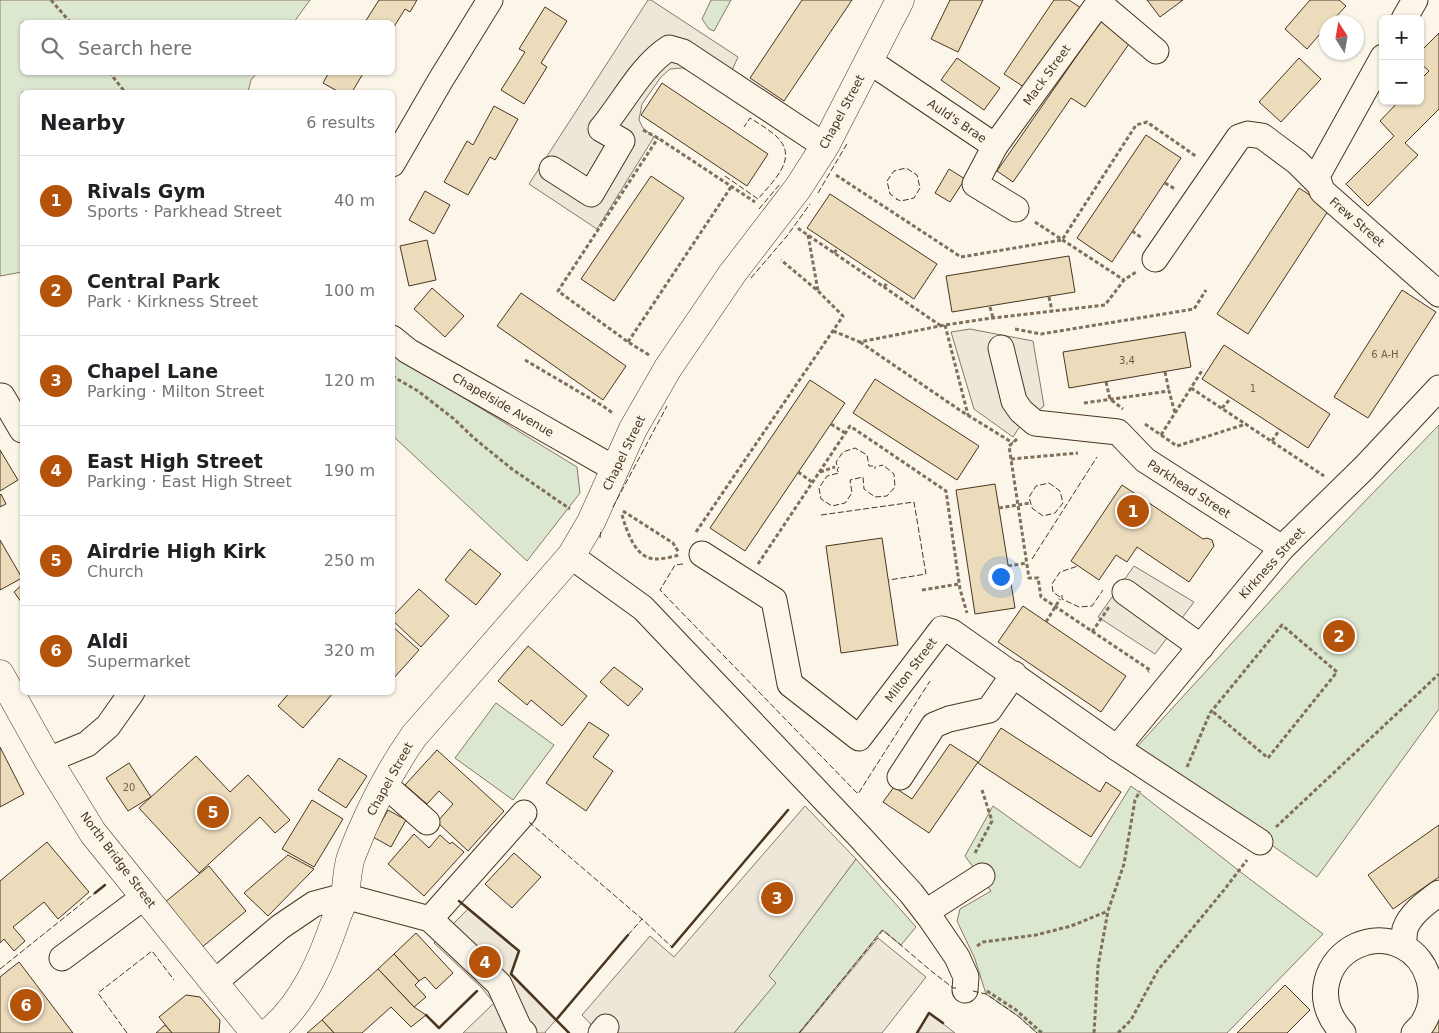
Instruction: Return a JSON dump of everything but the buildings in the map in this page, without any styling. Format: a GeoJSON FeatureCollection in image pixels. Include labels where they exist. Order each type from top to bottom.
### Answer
{"type":"FeatureCollection","features":[{"type":"Feature","properties":{"kind":"main road","name":"Chapel Street"},"geometry":{"type":"LineString","coordinates":[[268,1033],[290,1011],[305,989],[329,940],[344,896],[350,860],[362,830],[398,758],[414,736],[578,545],[633,429],[668,368],[732,274],[798,188],[825,146],[900,0]]}},
{"type":"Feature","properties":{"kind":"main road","name":"North Bridge Street"},"geometry":{"type":"LineString","coordinates":[[0,674],[48,760],[94,833],[256,1033]]}},
{"type":"Feature","properties":{"kind":"street"},"geometry":{"type":"LineString","coordinates":[[395,159],[490,0]]}},
{"type":"Feature","properties":{"kind":"street"},"geometry":{"type":"LineString","coordinates":[[1406,15],[1415,0]]}},
{"type":"Feature","properties":{"kind":"street","name":"Mack Street"},"geometry":{"type":"LineString","coordinates":[[995,146],[1100,2],[1156,51]]}},
{"type":"Feature","properties":{"kind":"street"},"geometry":{"type":"LineString","coordinates":[[552,169],[590,194],[622,141],[601,129],[649,64],[669,48],[682,52],[825,146]]}},
{"type":"Feature","properties":{"kind":"street"},"geometry":{"type":"LineString","coordinates":[[1319,184],[1317,176],[1381,60]]}},
{"type":"Feature","properties":{"kind":"street","name":"Auld's Brae"},"geometry":{"type":"LineString","coordinates":[[869,62],[995,146],[975,184],[1016,209]]}},
{"type":"Feature","properties":{"kind":"street","name":"Frew Street"},"geometry":{"type":"LineString","coordinates":[[1155,259],[1239,137],[1248,134],[1262,136],[1297,162],[1319,184],[1322,191],[1439,294]]}},
{"type":"Feature","properties":{"kind":"street"},"geometry":{"type":"LineString","coordinates":[[1005,338],[1014,401],[1021,411],[1035,424]]}},
{"type":"Feature","properties":{"kind":"street","name":"Chapelside Avenue"},"geometry":{"type":"LineString","coordinates":[[395,340],[408,351],[615,469]]}},
{"type":"Feature","properties":{"kind":"street","name":"Kirkness Street"},"geometry":{"type":"LineString","coordinates":[[1117,748],[1282,548],[1343,490],[1439,388]]}},
{"type":"Feature","properties":{"kind":"street"},"geometry":{"type":"LineString","coordinates":[[2,396],[20,427]]}},
{"type":"Feature","properties":{"kind":"street","name":"Parkhead Street"},"geometry":{"type":"LineString","coordinates":[[1035,424],[1118,432],[1145,460],[1282,548]]}},
{"type":"Feature","properties":{"kind":"street"},"geometry":{"type":"LineString","coordinates":[[578,545],[643,608],[860,837],[926,912],[962,975]]}},
{"type":"Feature","properties":{"kind":"street","name":"Milton Street"},"geometry":{"type":"LineString","coordinates":[[691,547],[774,600],[790,684],[859,738],[942,629],[952,632],[1117,748],[1260,842]]}},
{"type":"Feature","properties":{"kind":"street"},"geometry":{"type":"LineString","coordinates":[[1125,592],[1201,647]]}},
{"type":"Feature","properties":{"kind":"street"},"geometry":{"type":"LineString","coordinates":[[900,777],[934,726],[949,719],[988,710],[1014,674]]}},
{"type":"Feature","properties":{"kind":"street"},"geometry":{"type":"LineString","coordinates":[[48,760],[87,744],[108,726],[130,695]]}},
{"type":"Feature","properties":{"kind":"street"},"geometry":{"type":"LineString","coordinates":[[384,784],[428,822]]}},
{"type":"Feature","properties":{"kind":"street"},"geometry":{"type":"LineString","coordinates":[[430,919],[524,814]]}},
{"type":"Feature","properties":{"kind":"street"},"geometry":{"type":"LineString","coordinates":[[926,912],[979,878]]}},
{"type":"Feature","properties":{"kind":"street"},"geometry":{"type":"LineString","coordinates":[[1403,946],[1405,929],[1410,919],[1426,903],[1439,894]]}},
{"type":"Feature","properties":{"kind":"street"},"geometry":{"type":"LineString","coordinates":[[215,982],[287,922],[314,904],[344,896],[430,919],[499,984],[519,1031]]}},
{"type":"Feature","properties":{"kind":"street"},"geometry":{"type":"LineString","coordinates":[[62,958],[144,897]]}},
{"type":"Feature","properties":{"kind":"street"},"geometry":{"type":"LineString","coordinates":[[1343,1033],[1334,1024],[1327,1008],[1325,991],[1329,973],[1338,958],[1352,947],[1368,941],[1386,941],[1403,946],[1417,956],[1427,971],[1432,988],[1431,1005],[1426,1023]]}},
{"type":"Feature","properties":{"kind":"path"},"geometry":{"type":"LineString","coordinates":[[52,0],[68,20]]}},
{"type":"Feature","properties":{"kind":"path"},"geometry":{"type":"LineString","coordinates":[[112,75],[124,90]]}},
{"type":"Feature","properties":{"kind":"path"},"geometry":{"type":"LineString","coordinates":[[613,115],[658,138],[760,204],[755,210],[770,224]]}},
{"type":"Feature","properties":{"kind":"path"},"geometry":{"type":"LineString","coordinates":[[658,138],[558,291],[628,342],[668,368]]}},
{"type":"Feature","properties":{"kind":"path"},"geometry":{"type":"LineString","coordinates":[[628,342],[731,187]]}},
{"type":"Feature","properties":{"kind":"path"},"geometry":{"type":"LineString","coordinates":[[1016,209],[1124,280]]}},
{"type":"Feature","properties":{"kind":"path"},"geometry":{"type":"LineString","coordinates":[[803,222],[799,229],[943,326],[968,416]]}},
{"type":"Feature","properties":{"kind":"path"},"geometry":{"type":"LineString","coordinates":[[808,235],[818,291]]}},
{"type":"Feature","properties":{"kind":"path"},"geometry":{"type":"LineString","coordinates":[[834,253],[838,248]]}},
{"type":"Feature","properties":{"kind":"path"},"geometry":{"type":"LineString","coordinates":[[860,342],[985,319],[1105,305],[1124,280],[1155,259]]}},
{"type":"Feature","properties":{"kind":"path"},"geometry":{"type":"LineString","coordinates":[[691,547],[673,542],[619,509],[635,546],[645,557],[656,559],[691,547],[833,331],[842,316],[818,291],[781,260]]}},
{"type":"Feature","properties":{"kind":"path"},"geometry":{"type":"LineString","coordinates":[[884,287],[888,282]]}},
{"type":"Feature","properties":{"kind":"path"},"geometry":{"type":"LineString","coordinates":[[1005,338],[1041,334],[1194,309],[1206,290]]}},
{"type":"Feature","properties":{"kind":"path"},"geometry":{"type":"LineString","coordinates":[[1048,297],[1052,311]]}},
{"type":"Feature","properties":{"kind":"path"},"geometry":{"type":"LineString","coordinates":[[990,306],[993,318]]}},
{"type":"Feature","properties":{"kind":"path"},"geometry":{"type":"LineString","coordinates":[[985,319],[991,324]]}},
{"type":"Feature","properties":{"kind":"path"},"geometry":{"type":"LineString","coordinates":[[833,331],[860,342],[968,416],[1013,443]]}},
{"type":"Feature","properties":{"kind":"path"},"geometry":{"type":"LineString","coordinates":[[525,360],[603,406],[633,429]]}},
{"type":"Feature","properties":{"kind":"path"},"geometry":{"type":"LineString","coordinates":[[1161,435],[1203,369]]}},
{"type":"Feature","properties":{"kind":"path"},"geometry":{"type":"LineString","coordinates":[[1165,372],[1175,413]]}},
{"type":"Feature","properties":{"kind":"path"},"geometry":{"type":"LineString","coordinates":[[395,378],[418,391],[512,469],[572,510],[564,523],[578,545]]}},
{"type":"Feature","properties":{"kind":"path"},"geometry":{"type":"LineString","coordinates":[[1106,382],[1110,399],[1124,409]]}},
{"type":"Feature","properties":{"kind":"path"},"geometry":{"type":"LineString","coordinates":[[1191,388],[1343,490]]}},
{"type":"Feature","properties":{"kind":"path"},"geometry":{"type":"LineString","coordinates":[[1076,404],[1169,391]]}},
{"type":"Feature","properties":{"kind":"path"},"geometry":{"type":"LineString","coordinates":[[1222,408],[1231,398]]}},
{"type":"Feature","properties":{"kind":"path"},"geometry":{"type":"LineString","coordinates":[[1139,420],[1177,446],[1246,424]]}},
{"type":"Feature","properties":{"kind":"path"},"geometry":{"type":"LineString","coordinates":[[831,424],[845,433]]}},
{"type":"Feature","properties":{"kind":"path"},"geometry":{"type":"LineString","coordinates":[[1035,424],[1009,446],[1029,578],[1038,578],[1041,597],[1150,670],[1145,677]]}},
{"type":"Feature","properties":{"kind":"path"},"geometry":{"type":"LineString","coordinates":[[746,582],[850,426],[946,491],[959,584],[968,615]]}},
{"type":"Feature","properties":{"kind":"path"},"geometry":{"type":"LineString","coordinates":[[1272,441],[1280,430]]}},
{"type":"Feature","properties":{"kind":"path"},"geometry":{"type":"LineString","coordinates":[[1011,459],[1084,453]]}},
{"type":"Feature","properties":{"kind":"path"},"geometry":{"type":"LineString","coordinates":[[819,472],[835,467]]}},
{"type":"Feature","properties":{"kind":"path"},"geometry":{"type":"LineString","coordinates":[[798,472],[812,482]]}},
{"type":"Feature","properties":{"kind":"path"},"geometry":{"type":"LineString","coordinates":[[999,508],[1030,503]]}},
{"type":"Feature","properties":{"kind":"path"},"geometry":{"type":"LineString","coordinates":[[1008,566],[1027,563]]}},
{"type":"Feature","properties":{"kind":"path"},"geometry":{"type":"LineString","coordinates":[[922,590],[959,584]]}},
{"type":"Feature","properties":{"kind":"path"},"geometry":{"type":"LineString","coordinates":[[1046,622],[1060,599]]}},
{"type":"Feature","properties":{"kind":"path"},"geometry":{"type":"LineString","coordinates":[[1178,788],[1212,711],[1282,625],[1337,672],[1268,758],[1212,711]]}},
{"type":"Feature","properties":{"kind":"path"},"geometry":{"type":"LineString","coordinates":[[1094,1033],[1098,966],[1108,911],[1124,864],[1135,800],[1152,771]]}},
{"type":"Feature","properties":{"kind":"path"},"geometry":{"type":"LineString","coordinates":[[979,878],[968,866],[992,821],[982,790]]}},
{"type":"Feature","properties":{"kind":"path"},"geometry":{"type":"LineString","coordinates":[[1042,1033],[1016,1010],[962,975],[983,942],[1036,936],[1071,926],[1108,911]]}},
{"type":"Feature","properties":{"kind":"green space"},"geometry":{"type":"Polygon","coordinates":[[[0,0],[310,0],[295,20],[20,20],[20,75],[255,75],[251,80],[248,90],[20,90],[20,272],[0,276],[0,0]]]}},
{"type":"Feature","properties":{"kind":"green space"},"geometry":{"type":"Polygon","coordinates":[[[711,0],[731,0],[714,31],[709,29],[702,19],[711,0]]]}},
{"type":"Feature","properties":{"kind":"green space"},"geometry":{"type":"Polygon","coordinates":[[[395,356],[577,467],[580,493],[527,561],[395,438],[395,356]]]}},
{"type":"Feature","properties":{"kind":"green space"},"geometry":{"type":"Polygon","coordinates":[[[1439,425],[1439,709],[1317,877],[1135,749],[1305,563],[1439,425]]]}},
{"type":"Feature","properties":{"kind":"green space"},"geometry":{"type":"Polygon","coordinates":[[[496,703],[554,745],[513,800],[455,758],[496,703]]]}},
{"type":"Feature","properties":{"kind":"green space"},"geometry":{"type":"Polygon","coordinates":[[[1131,786],[1323,934],[1227,1033],[1037,1033],[1018,1016],[986,994],[975,959],[957,921],[960,909],[991,891],[965,856],[993,806],[1080,868],[1131,786]]]}},
{"type":"Feature","properties":{"kind":"green space"},"geometry":{"type":"Polygon","coordinates":[[[856,859],[916,927],[901,945],[882,930],[799,1033],[734,1033],[775,983],[768,976],[856,859]]]}},
{"type":"Feature","properties":{"kind":"shaded area"},"geometry":{"type":"Polygon","coordinates":[[[648,0],[651,0],[738,57],[722,92],[694,72],[682,68],[670,69],[661,77],[642,104],[639,120],[643,128],[654,137],[597,229],[529,184],[648,0]]]}},
{"type":"Feature","properties":{"kind":"shaded area"},"geometry":{"type":"Polygon","coordinates":[[[970,329],[1033,341],[1044,406],[1022,423],[1013,437],[974,409],[951,332],[970,329]]]}},
{"type":"Feature","properties":{"kind":"shaded area"},"geometry":{"type":"Polygon","coordinates":[[[1134,566],[1194,602],[1155,654],[1098,617],[1134,566]]]}},
{"type":"Feature","properties":{"kind":"shaded area"},"geometry":{"type":"Polygon","coordinates":[[[805,806],[856,859],[769,976],[776,983],[734,1033],[599,1033],[582,1015],[650,936],[674,957],[805,806]]]}},
{"type":"Feature","properties":{"kind":"shaded area"},"geometry":{"type":"Polygon","coordinates":[[[468,909],[519,951],[511,974],[556,1020],[546,1033],[463,1033],[494,1003],[481,987],[434,943],[468,909]]]}},
{"type":"Feature","properties":{"kind":"shaded area"},"geometry":{"type":"Polygon","coordinates":[[[878,938],[926,977],[882,1033],[800,1033],[878,938]]]}},
{"type":"Feature","properties":{"kind":"shaded area"},"geometry":{"type":"Polygon","coordinates":[[[929,1013],[955,1033],[917,1033],[929,1013]]]}},
{"type":"Feature","properties":{"kind":"fence"},"geometry":{"type":"LineString","coordinates":[[725,176],[758,199],[782,169],[785,153],[783,144],[776,136],[750,118],[744,127]]}},
{"type":"Feature","properties":{"kind":"fence"},"geometry":{"type":"LineString","coordinates":[[818,193],[848,142]]}},
{"type":"Feature","properties":{"kind":"fence"},"geometry":{"type":"LineString","coordinates":[[893,196],[890,194],[887,181],[894,171],[906,168],[917,175],[920,188],[914,198],[901,201],[896,199],[898,196]]}},
{"type":"Feature","properties":{"kind":"fence"},"geometry":{"type":"LineString","coordinates":[[759,209],[780,184]]}},
{"type":"Feature","properties":{"kind":"fence"},"geometry":{"type":"LineString","coordinates":[[751,278],[787,236],[810,204]]}},
{"type":"Feature","properties":{"kind":"fence"},"geometry":{"type":"LineString","coordinates":[[613,507],[667,406]]}},
{"type":"Feature","properties":{"kind":"fence"},"geometry":{"type":"LineString","coordinates":[[837,465],[836,462],[843,452],[855,448],[867,455],[869,466],[875,466],[875,469]]}},
{"type":"Feature","properties":{"kind":"fence"},"geometry":{"type":"LineString","coordinates":[[1032,559],[1097,457]]}},
{"type":"Feature","properties":{"kind":"fence"},"geometry":{"type":"LineString","coordinates":[[839,467],[837,470],[839,473],[827,476],[819,488],[821,499],[832,506],[845,503],[852,493],[850,480],[863,477],[864,489],[875,497],[887,496],[895,487],[894,474],[883,465],[879,466]]}},
{"type":"Feature","properties":{"kind":"fence"},"geometry":{"type":"LineString","coordinates":[[1049,483],[1060,491],[1063,503],[1055,513],[1043,516],[1032,508],[1029,497],[1036,486],[1049,483]]}},
{"type":"Feature","properties":{"kind":"fence"},"geometry":{"type":"LineString","coordinates":[[821,515],[914,502],[926,574],[889,580]]}},
{"type":"Feature","properties":{"kind":"fence"},"geometry":{"type":"LineString","coordinates":[[600,538],[601,529]]}},
{"type":"Feature","properties":{"kind":"fence"},"geometry":{"type":"LineString","coordinates":[[683,564],[675,565],[660,590],[858,794],[930,681]]}},
{"type":"Feature","properties":{"kind":"fence"},"geometry":{"type":"LineString","coordinates":[[1060,597],[1053,592],[1052,584],[1060,572],[1078,566]]}},
{"type":"Feature","properties":{"kind":"fence"},"geometry":{"type":"LineString","coordinates":[[1062,595],[1062,599],[1079,607],[1092,606],[1103,590]]}},
{"type":"Feature","properties":{"kind":"fence"},"geometry":{"type":"LineString","coordinates":[[529,822],[642,919]]}},
{"type":"Feature","properties":{"kind":"fence"},"geometry":{"type":"LineString","coordinates":[[0,969],[95,893]]}},
{"type":"Feature","properties":{"kind":"fence"},"geometry":{"type":"LineString","coordinates":[[628,935],[642,919],[672,947]]}},
{"type":"Feature","properties":{"kind":"fence"},"geometry":{"type":"LineString","coordinates":[[799,1033],[883,930],[930,970],[953,988],[956,988]]}},
{"type":"Feature","properties":{"kind":"fence"},"geometry":{"type":"LineString","coordinates":[[127,1033],[98,993],[152,951],[174,980]]}},
{"type":"Feature","properties":{"kind":"fence"},"geometry":{"type":"LineString","coordinates":[[973,991],[986,994],[1018,1016],[1037,1033]]}},
{"type":"Feature","properties":{"kind":"wall"},"geometry":{"type":"LineString","coordinates":[[672,947],[788,810]]}},
{"type":"Feature","properties":{"kind":"wall"},"geometry":{"type":"LineString","coordinates":[[95,893],[105,885]]}},
{"type":"Feature","properties":{"kind":"wall"},"geometry":{"type":"LineString","coordinates":[[459,901],[519,951],[511,974],[569,1033]]}},
{"type":"Feature","properties":{"kind":"wall"},"geometry":{"type":"LineString","coordinates":[[556,1020],[628,935]]}},
{"type":"Feature","properties":{"kind":"wall"},"geometry":{"type":"LineString","coordinates":[[426,1015],[439,1028],[477,991]]}},
{"type":"Feature","properties":{"kind":"wall"},"geometry":{"type":"LineString","coordinates":[[917,1033],[929,1013],[943,1023]]}},
{"type":"Feature","properties":{"kind":"place","name":"Rivals Gym"},"geometry":{"type":"Point","coordinates":[1133,511]}},
{"type":"Feature","properties":{"kind":"place","name":"Central Park"},"geometry":{"type":"Point","coordinates":[1339,636]}},
{"type":"Feature","properties":{"kind":"place","name":"Airdrie High Kirk"},"geometry":{"type":"Point","coordinates":[213,812]}},
{"type":"Feature","properties":{"kind":"place","name":"Chapel Lane"},"geometry":{"type":"Point","coordinates":[777,898]}},
{"type":"Feature","properties":{"kind":"place","name":"East High Street"},"geometry":{"type":"Point","coordinates":[485,962]}},
{"type":"Feature","properties":{"kind":"place","name":"Aldi"},"geometry":{"type":"Point","coordinates":[26,1005]}}]}
